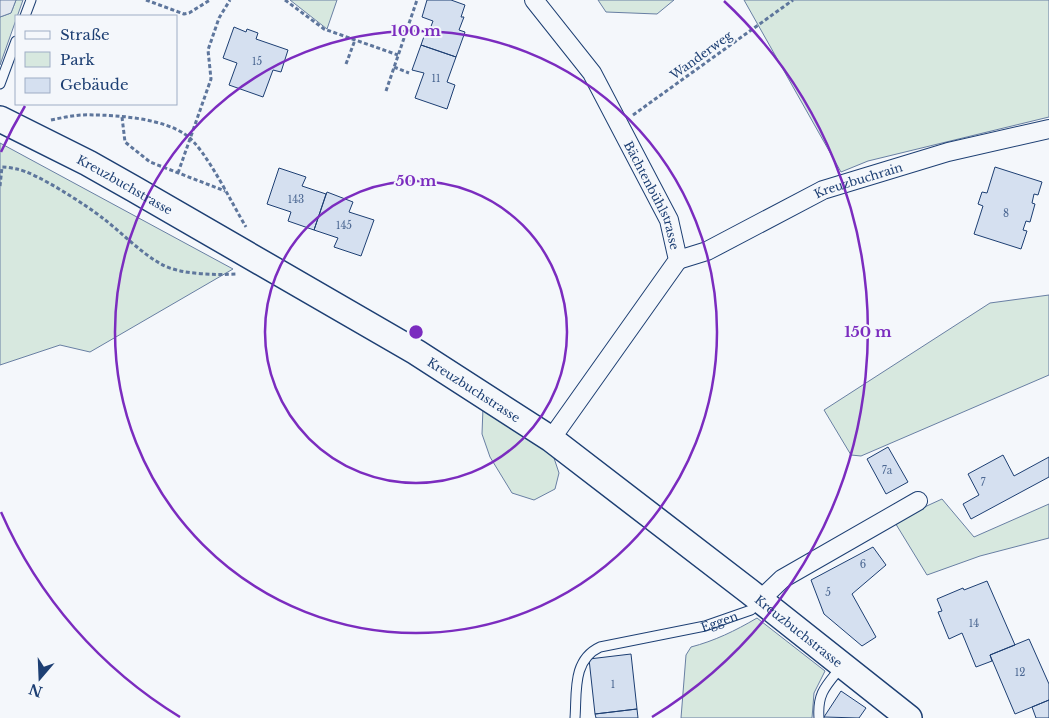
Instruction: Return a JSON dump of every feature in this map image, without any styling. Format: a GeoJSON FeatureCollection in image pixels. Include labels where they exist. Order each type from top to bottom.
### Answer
{"type":"FeatureCollection","features":[{"type":"Feature","properties":{"kind":"street","name":"Bächtenbühlstrasse"},"geometry":{"type":"LineString","coordinates":[[534,0],[592,73],[669,220],[678,260],[551,439]]}},
{"type":"Feature","properties":{"kind":"street","name":"Kreuzbuchstrasse"},"geometry":{"type":"LineString","coordinates":[[0,119],[96,167],[416,352],[551,439],[909,718]]}},
{"type":"Feature","properties":{"kind":"street","name":"Kreuzbuchrain"},"geometry":{"type":"LineString","coordinates":[[678,260],[707,251],[823,190],[948,152],[1049,129]]}},
{"type":"Feature","properties":{"kind":"street","name":"Eggen"},"geometry":{"type":"LineString","coordinates":[[760,600],[782,579],[918,501]]}},
{"type":"Feature","properties":{"kind":"lane"},"geometry":{"type":"LineString","coordinates":[[25,15],[31,0]]}},
{"type":"Feature","properties":{"kind":"lane"},"geometry":{"type":"LineString","coordinates":[[0,84],[15,45]]}},
{"type":"Feature","properties":{"kind":"lane","name":"Eggen"},"geometry":{"type":"LineString","coordinates":[[575,718],[580,667],[584,658],[592,651],[705,626],[751,610],[760,600]]}},
{"type":"Feature","properties":{"kind":"lane"},"geometry":{"type":"LineString","coordinates":[[819,718],[818,707],[823,689],[843,665]]}},
{"type":"Feature","properties":{"kind":"path"},"geometry":{"type":"LineString","coordinates":[[146,0],[184,14],[210,0]]}},
{"type":"Feature","properties":{"kind":"path"},"geometry":{"type":"LineString","coordinates":[[178,173],[211,79],[208,50],[219,18],[230,0]]}},
{"type":"Feature","properties":{"kind":"path"},"geometry":{"type":"LineString","coordinates":[[285,0],[324,29],[398,55]]}},
{"type":"Feature","properties":{"kind":"path"},"geometry":{"type":"LineString","coordinates":[[386,91],[417,0]]}},
{"type":"Feature","properties":{"kind":"path","name":"Wanderweg"},"geometry":{"type":"LineString","coordinates":[[619,124],[793,0]]}},
{"type":"Feature","properties":{"kind":"path"},"geometry":{"type":"LineString","coordinates":[[346,64],[354,40]]}},
{"type":"Feature","properties":{"kind":"path"},"geometry":{"type":"LineString","coordinates":[[394,67],[410,73]]}},
{"type":"Feature","properties":{"kind":"path"},"geometry":{"type":"LineString","coordinates":[[49,121],[92,114],[122,117],[166,125],[186,135],[207,160],[246,228]]}},
{"type":"Feature","properties":{"kind":"path"},"geometry":{"type":"LineString","coordinates":[[122,117],[125,142],[150,162],[225,191]]}},
{"type":"Feature","properties":{"kind":"path"},"geometry":{"type":"LineString","coordinates":[[0,186],[1,167],[18,169],[38,178],[104,219],[129,241],[162,265],[183,271],[212,275],[253,274],[264,265]]}},
{"type":"Feature","properties":{"kind":"green space"},"geometry":{"type":"Polygon","coordinates":[[[16,0],[23,0],[18,15],[15,15],[15,23],[0,65],[0,17],[11,13],[16,0]]]}},
{"type":"Feature","properties":{"kind":"green space"},"geometry":{"type":"Polygon","coordinates":[[[290,0],[337,0],[327,29],[290,0]]]}},
{"type":"Feature","properties":{"kind":"green space"},"geometry":{"type":"Polygon","coordinates":[[[598,0],[674,0],[657,14],[606,12],[598,0]]]}},
{"type":"Feature","properties":{"kind":"green space"},"geometry":{"type":"Polygon","coordinates":[[[744,0],[1049,0],[1049,117],[868,161],[841,172],[744,0]]]}},
{"type":"Feature","properties":{"kind":"green space"},"geometry":{"type":"Polygon","coordinates":[[[0,143],[233,269],[90,352],[60,345],[0,365],[0,143]]]}},
{"type":"Feature","properties":{"kind":"green space"},"geometry":{"type":"Polygon","coordinates":[[[1049,295],[1049,375],[861,456],[851,455],[824,410],[990,303],[1049,295]]]}},
{"type":"Feature","properties":{"kind":"green space"},"geometry":{"type":"Polygon","coordinates":[[[483,407],[553,455],[559,473],[555,489],[534,500],[512,493],[490,457],[482,434],[483,407]]]}},
{"type":"Feature","properties":{"kind":"green space"},"geometry":{"type":"Polygon","coordinates":[[[942,499],[974,537],[1049,504],[1049,538],[980,556],[927,575],[894,521],[942,499]]]}},
{"type":"Feature","properties":{"kind":"green space"},"geometry":{"type":"Polygon","coordinates":[[[757,618],[825,671],[814,693],[812,718],[681,718],[686,655],[691,647],[724,635],[757,618]]]}},
{"type":"Feature","properties":{"kind":"shaded area"},"geometry":{"type":"Polygon","coordinates":[[[0,0],[16,0],[11,13],[0,17],[0,0]]]}},
{"type":"Feature","properties":{"kind":"building"},"geometry":{"type":"Polygon","coordinates":[[[427,0],[451,0],[465,5],[461,17],[464,17],[459,30],[465,32],[456,57],[421,45],[427,28],[430,29],[433,21],[422,17],[427,0]]]}},
{"type":"Feature","properties":{"kind":"building"},"geometry":{"type":"Polygon","coordinates":[[[234,27],[246,32],[247,29],[258,33],[256,39],[288,50],[281,72],[273,70],[263,97],[229,85],[237,63],[223,58],[234,27]]]}},
{"type":"Feature","properties":{"kind":"building"},"geometry":{"type":"Polygon","coordinates":[[[421,45],[456,57],[447,82],[455,85],[447,109],[415,98],[424,73],[412,70],[421,45]]]}},
{"type":"Feature","properties":{"kind":"building"},"geometry":{"type":"Polygon","coordinates":[[[995,167],[1042,182],[1038,195],[1034,194],[1032,203],[1035,204],[1030,222],[1026,221],[1023,230],[1027,231],[1021,249],[974,234],[983,206],[978,204],[982,192],[987,193],[995,167]]]}},
{"type":"Feature","properties":{"kind":"building"},"geometry":{"type":"Polygon","coordinates":[[[279,168],[306,177],[302,186],[326,194],[314,230],[288,221],[291,212],[267,204],[279,168]]]}},
{"type":"Feature","properties":{"kind":"building"},"geometry":{"type":"Polygon","coordinates":[[[327,192],[353,202],[349,212],[374,220],[361,256],[334,247],[338,238],[314,230],[327,192]]]}},
{"type":"Feature","properties":{"kind":"building"},"geometry":{"type":"Polygon","coordinates":[[[888,447],[908,482],[886,494],[867,459],[888,447]]]}},
{"type":"Feature","properties":{"kind":"building"},"geometry":{"type":"Polygon","coordinates":[[[1003,455],[1014,476],[1049,457],[1049,477],[971,519],[963,504],[979,495],[968,474],[1003,455]]]}},
{"type":"Feature","properties":{"kind":"building"},"geometry":{"type":"Polygon","coordinates":[[[873,547],[886,565],[852,594],[876,637],[862,646],[824,614],[811,580],[873,547]]]}},
{"type":"Feature","properties":{"kind":"building"},"geometry":{"type":"Polygon","coordinates":[[[987,581],[1015,645],[990,655],[992,661],[976,667],[962,633],[949,639],[938,612],[942,611],[937,599],[963,588],[964,590],[987,581]]]}},
{"type":"Feature","properties":{"kind":"building"},"geometry":{"type":"Polygon","coordinates":[[[1029,639],[1049,684],[1049,700],[1015,714],[990,655],[1029,639]]]}},
{"type":"Feature","properties":{"kind":"building"},"geometry":{"type":"Polygon","coordinates":[[[631,654],[637,709],[595,714],[589,659],[631,654]]]}},
{"type":"Feature","properties":{"kind":"building"},"geometry":{"type":"Polygon","coordinates":[[[841,691],[866,708],[859,718],[824,717],[841,691]]]}},
{"type":"Feature","properties":{"kind":"building"},"geometry":{"type":"Polygon","coordinates":[[[1049,700],[1049,718],[1036,718],[1032,707],[1049,700]]]}},
{"type":"Feature","properties":{"kind":"building"},"geometry":{"type":"Polygon","coordinates":[[[637,709],[638,718],[596,718],[595,714],[637,709]]]}}]}
